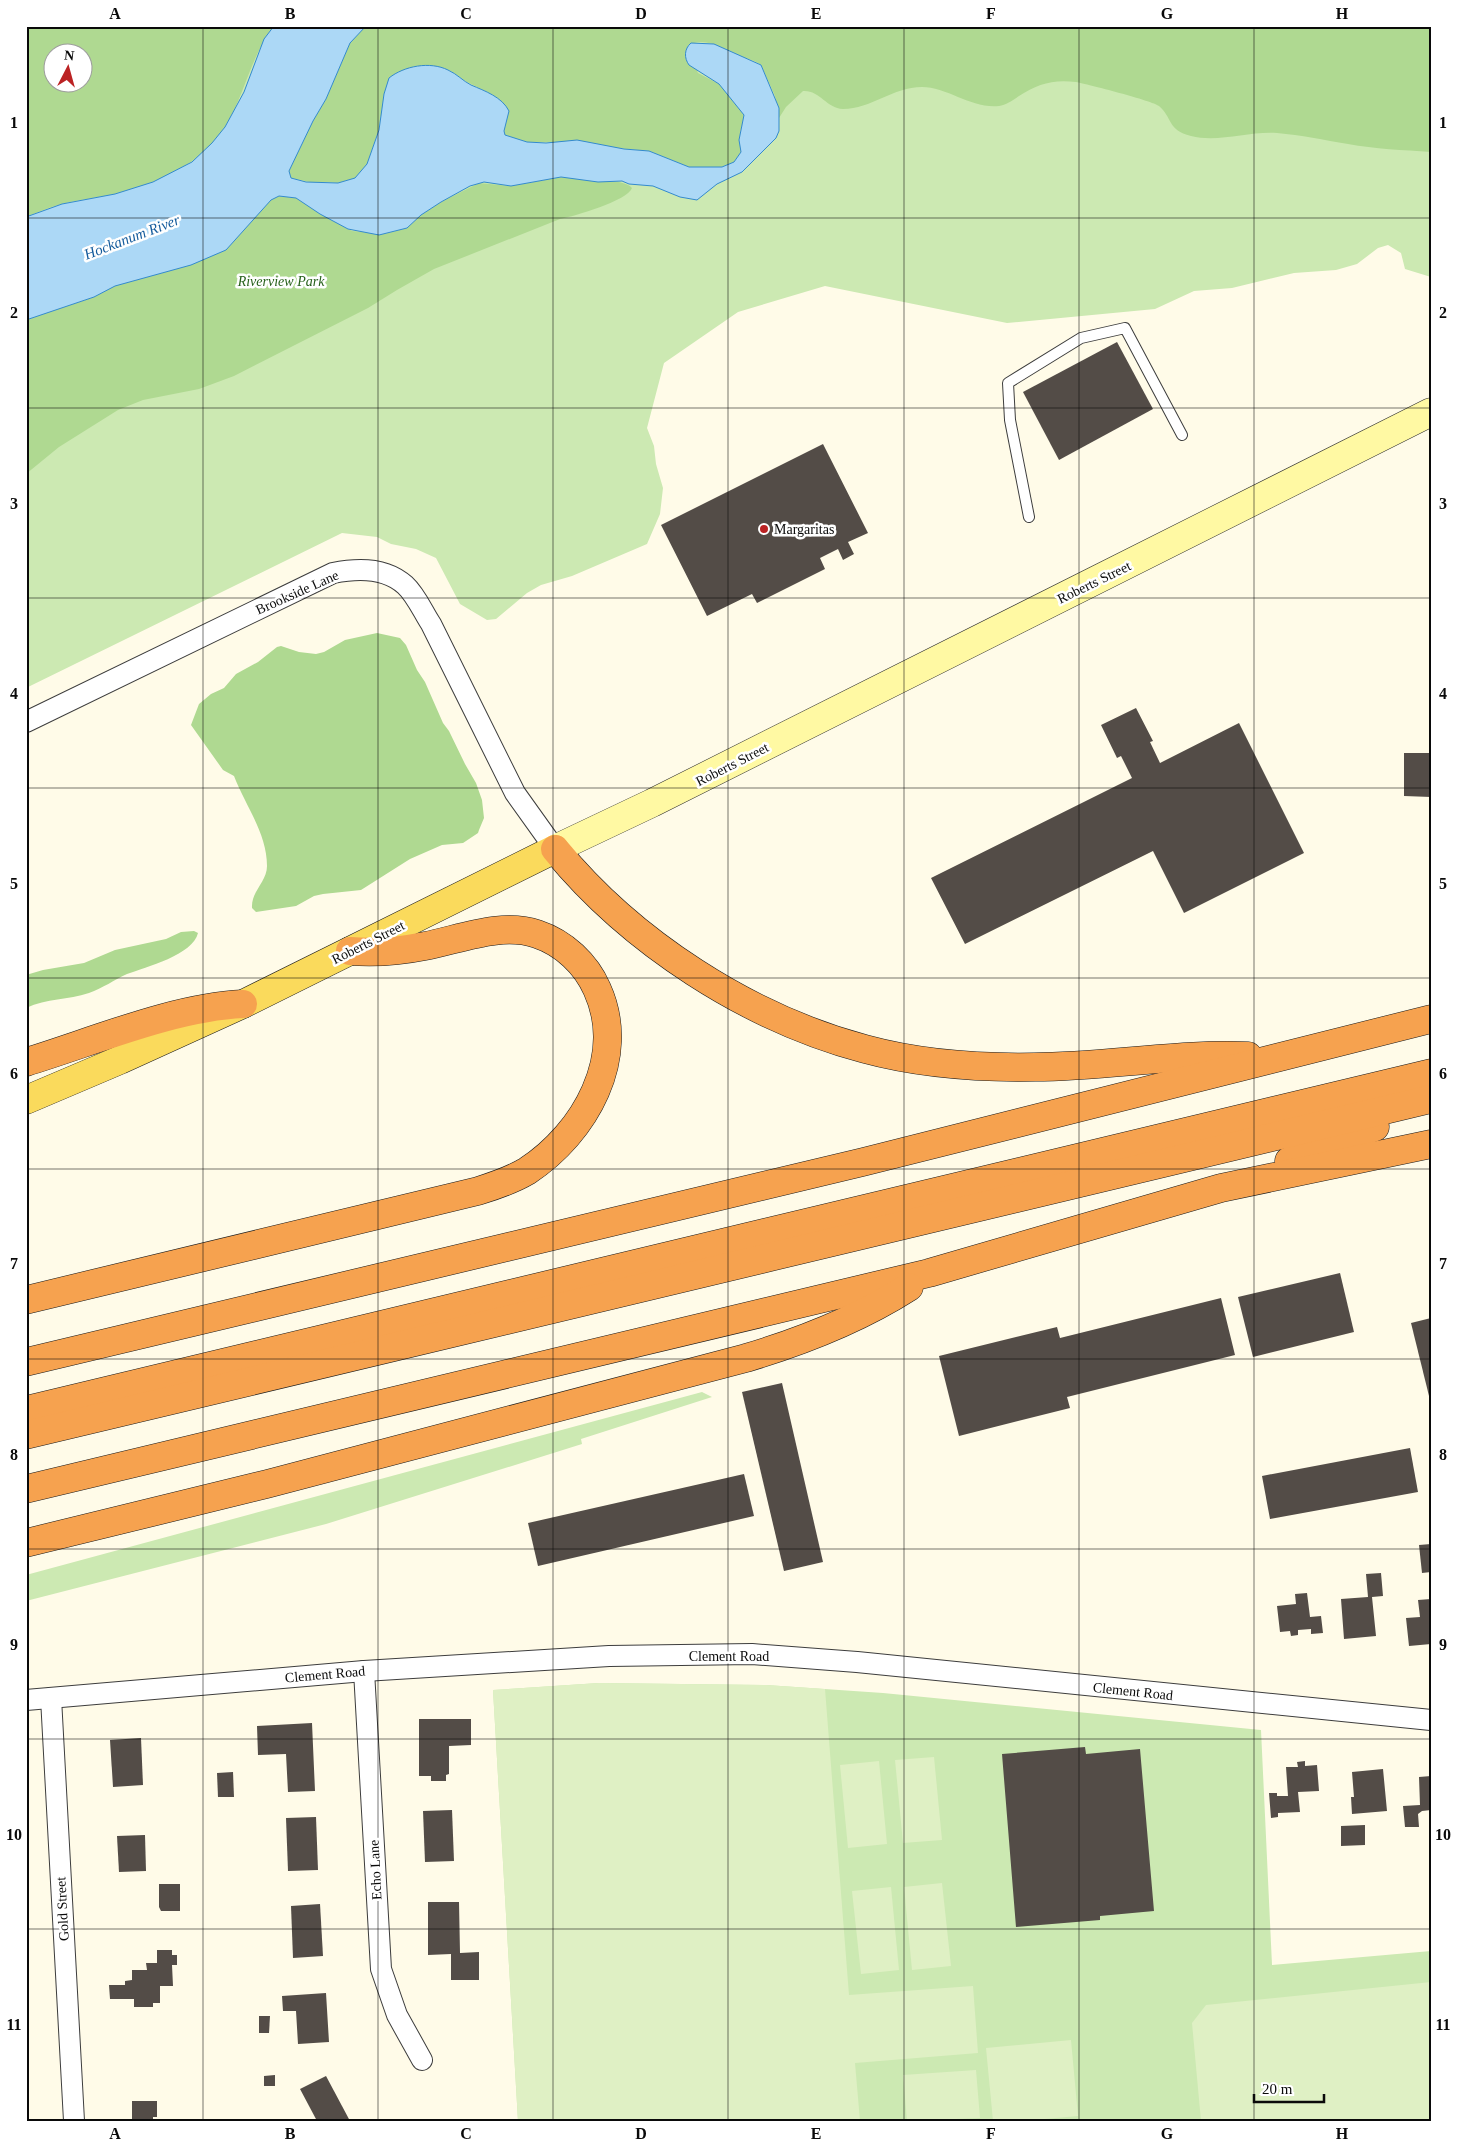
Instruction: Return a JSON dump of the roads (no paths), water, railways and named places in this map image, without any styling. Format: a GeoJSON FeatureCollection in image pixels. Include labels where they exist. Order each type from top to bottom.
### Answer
{"type":"FeatureCollection","features":[{"type":"Feature","properties":{"kind":"highway"},"geometry":{"type":"LineString","coordinates":[[555,849],[619,916],[652,943],[682,963],[721,988],[772,1014],[816,1033],[864,1049],[930,1062],[994,1067],[1072,1066],[1203,1055],[1280,1057]]}},
{"type":"Feature","properties":{"kind":"highway"},"geometry":{"type":"LineString","coordinates":[[26,1300],[469,1194],[497,1185],[524,1172],[558,1145],[578,1120],[595,1092],[605,1064],[608,1040],[606,1014],[596,986],[585,969],[569,952],[554,941],[538,934],[512,930],[484,933],[404,950],[379,952],[350,951]]}},
{"type":"Feature","properties":{"kind":"highway"},"geometry":{"type":"LineString","coordinates":[[26,1062],[186,1013],[227,1005],[243,1004]]}},
{"type":"Feature","properties":{"kind":"highway"},"geometry":{"type":"LineString","coordinates":[[26,1362],[864,1162],[1431,1019]]}},
{"type":"Feature","properties":{"kind":"highway"},"geometry":{"type":"LineString","coordinates":[[26,1410],[1431,1074]]}},
{"type":"Feature","properties":{"kind":"highway"},"geometry":{"type":"LineString","coordinates":[[1221,1188],[1386,1123],[1431,1100]]}},
{"type":"Feature","properties":{"kind":"highway"},"geometry":{"type":"LineString","coordinates":[[26,1435],[1431,1100]]}},
{"type":"Feature","properties":{"kind":"highway"},"geometry":{"type":"LineString","coordinates":[[26,1489],[929,1273],[1221,1188],[1431,1144]]}},
{"type":"Feature","properties":{"kind":"highway"},"geometry":{"type":"LineString","coordinates":[[26,1543],[267,1484],[752,1356],[791,1344],[845,1322],[893,1297],[929,1273]]}},
{"type":"Feature","properties":{"kind":"main road","name":"Roberts Street"},"geometry":{"type":"LineString","coordinates":[[26,1100],[243,1004],[555,849],[686,787],[1431,412]]}},
{"type":"Feature","properties":{"kind":"street","name":"Brookside Lane"},"geometry":{"type":"LineString","coordinates":[[26,722],[333,573],[352,569],[371,570],[388,575],[404,584],[415,599],[431,624],[515,792],[555,849]]}},
{"type":"Feature","properties":{"kind":"street","name":"Clement Road"},"geometry":{"type":"LineString","coordinates":[[26,1700],[364,1671],[609,1656],[752,1654],[857,1662],[1431,1720]]}},
{"type":"Feature","properties":{"kind":"street","name":"Echo Lane"},"geometry":{"type":"LineString","coordinates":[[364,1671],[381,1969],[397,2014],[422,2060]]}},
{"type":"Feature","properties":{"kind":"street","name":"Gold Street"},"geometry":{"type":"LineString","coordinates":[[51,1698],[74,2121]]}},
{"type":"Feature","properties":{"kind":"lane"},"geometry":{"type":"LineString","coordinates":[[1029,517],[1010,420],[1008,382],[1081,338],[1125,328],[1182,435]]}},
{"type":"Feature","properties":{"kind":"water","name":"Hockanum River"},"geometry":{"type":"Polygon","coordinates":[[[274,26],[366,26],[350,43],[326,99],[313,121],[289,171],[291,178],[306,182],[338,183],[355,178],[367,164],[379,130],[384,94],[389,78],[402,70],[425,65],[448,70],[468,83],[498,98],[509,111],[504,131],[505,135],[527,142],[546,143],[577,140],[624,149],[649,151],[689,167],[722,167],[734,162],[741,152],[739,140],[744,115],[719,84],[689,65],[686,57],[687,48],[691,43],[714,44],[761,65],[779,108],[779,131],[776,138],[742,172],[717,184],[697,200],[680,197],[653,186],[629,184],[622,181],[598,182],[561,177],[511,186],[484,182],[470,186],[441,202],[421,215],[407,228],[379,235],[348,229],[296,198],[279,196],[271,200],[226,250],[191,265],[115,286],[94,297],[26,320],[26,217],[62,204],[115,194],[153,182],[192,162],[212,143],[225,127],[244,92],[264,39],[274,26]]]}},
{"type":"Feature","properties":{"kind":"place","name":"Margaritas"},"geometry":{"type":"Point","coordinates":[764,529]}},
{"type":"Feature","properties":{"kind":"park label","name":"Riverview Park"},"geometry":{"type":"Point","coordinates":[281,281]}}]}
